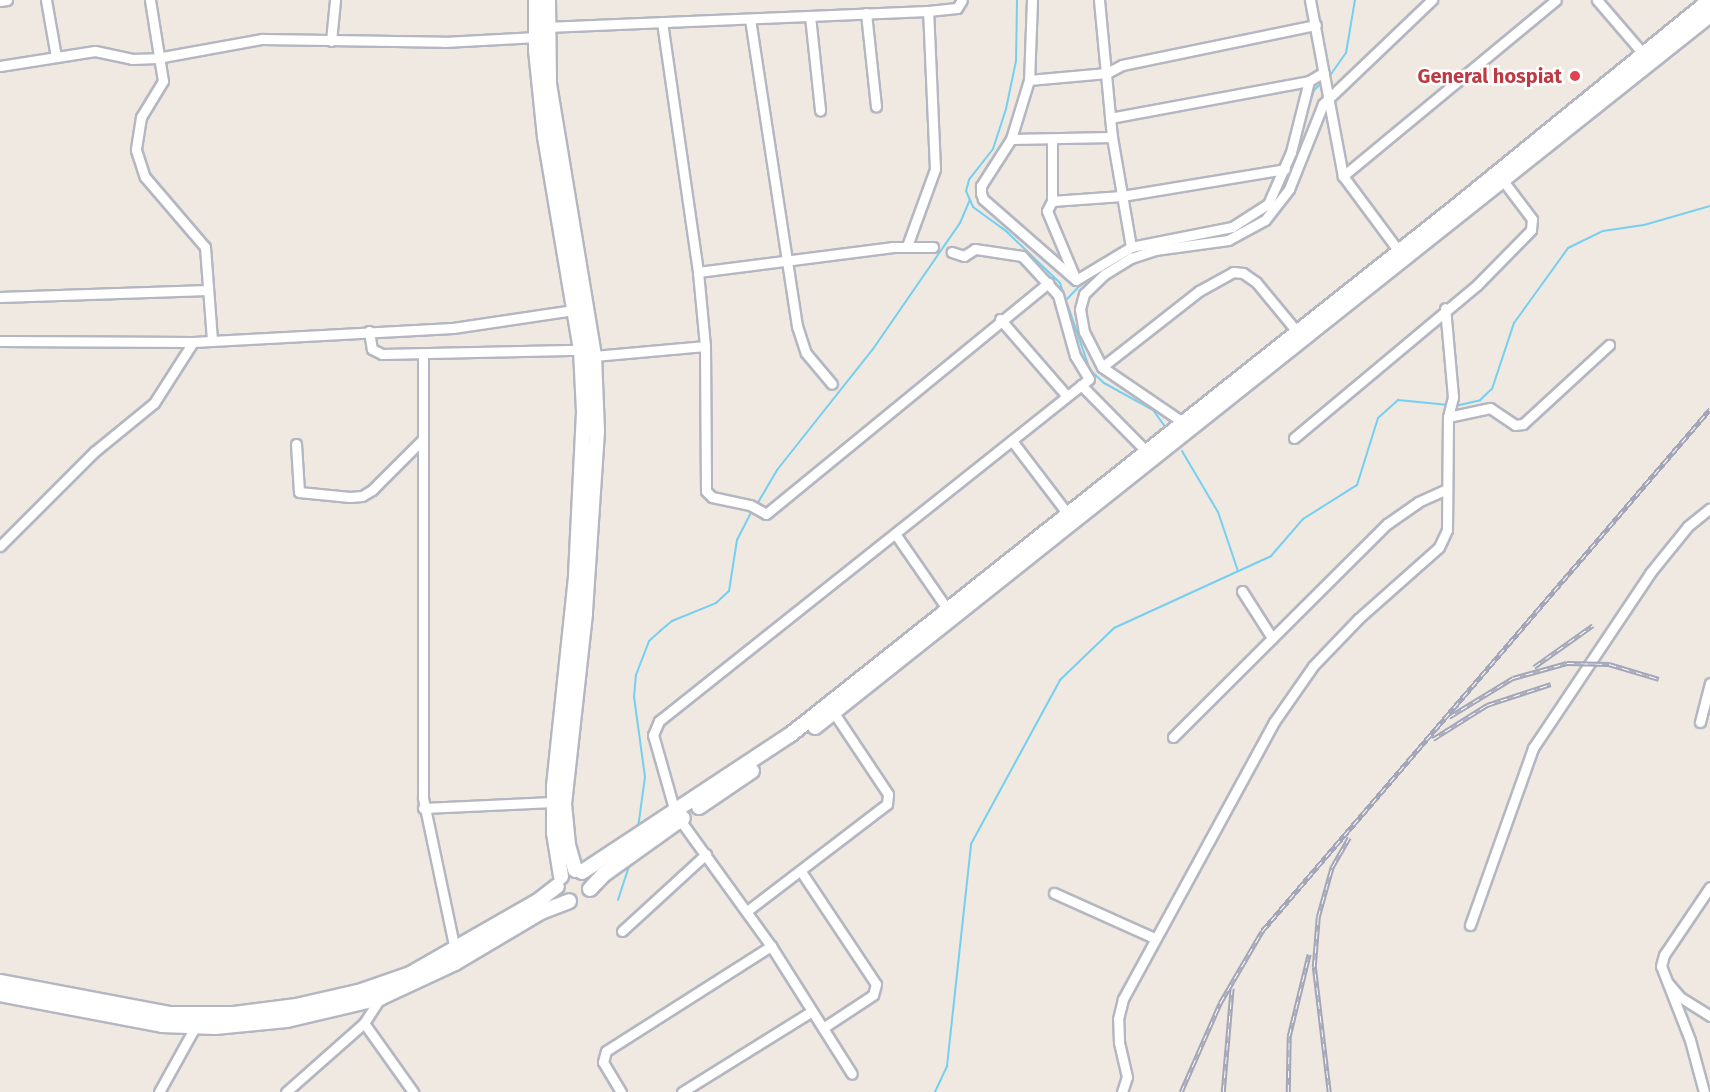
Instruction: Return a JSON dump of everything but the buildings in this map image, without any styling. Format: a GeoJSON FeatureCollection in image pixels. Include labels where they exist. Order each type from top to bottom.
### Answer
{"type":"FeatureCollection","features":[{"type":"Feature","properties":{"kind":"main road"},"geometry":{"type":"LineString","coordinates":[[536,0],[597,431],[594,507],[564,804],[568,845],[579,871],[588,878],[590,889]]}},
{"type":"Feature","properties":{"kind":"main road"},"geometry":{"type":"LineString","coordinates":[[548,0],[541,32],[545,137],[574,310],[587,353],[581,508],[554,802],[561,895],[570,901]]}},
{"type":"Feature","properties":{"kind":"main road"},"geometry":{"type":"LineString","coordinates":[[678,816],[790,735],[948,610],[1071,519],[1147,452],[1298,333],[1504,182],[1710,0]]}},
{"type":"Feature","properties":{"kind":"main road"},"geometry":{"type":"LineString","coordinates":[[0,982],[146,1011],[234,1014],[296,1006],[357,992],[410,974],[455,950],[559,881],[636,842],[678,816],[834,713],[1071,519],[1647,58],[1710,15]]}},
{"type":"Feature","properties":{"kind":"main road"},"geometry":{"type":"LineString","coordinates":[[0,994],[118,1019],[195,1027],[286,1020],[380,998],[454,963],[541,912],[584,898],[590,889],[625,857],[636,842]]}},
{"type":"Feature","properties":{"kind":"street"},"geometry":{"type":"LineString","coordinates":[[0,1],[7,0]]}},
{"type":"Feature","properties":{"kind":"street"},"geometry":{"type":"LineString","coordinates":[[46,0],[56,57]]}},
{"type":"Feature","properties":{"kind":"street"},"geometry":{"type":"LineString","coordinates":[[150,0],[157,58],[163,81],[137,130],[139,163],[145,177],[200,236],[205,247],[212,341]]}},
{"type":"Feature","properties":{"kind":"street"},"geometry":{"type":"LineString","coordinates":[[332,41],[335,0]]}},
{"type":"Feature","properties":{"kind":"street"},"geometry":{"type":"LineString","coordinates":[[0,66],[95,51],[132,59],[157,58],[262,39],[444,42],[662,22],[928,11],[957,8],[962,0]]}},
{"type":"Feature","properties":{"kind":"street"},"geometry":{"type":"LineString","coordinates":[[1032,0],[1029,80],[1011,139],[981,186],[983,200],[1076,280]]}},
{"type":"Feature","properties":{"kind":"street"},"geometry":{"type":"LineString","coordinates":[[1099,0],[1112,137],[1131,247]]}},
{"type":"Feature","properties":{"kind":"street"},"geometry":{"type":"LineString","coordinates":[[1310,0],[1343,176],[1402,256]]}},
{"type":"Feature","properties":{"kind":"street"},"geometry":{"type":"LineString","coordinates":[[1184,423],[1102,367],[1084,332],[1080,309],[1084,294],[1105,274],[1131,258],[1228,240],[1265,220],[1289,189],[1318,112],[1329,95],[1432,0]]}},
{"type":"Feature","properties":{"kind":"street"},"geometry":{"type":"LineString","coordinates":[[1343,176],[1556,0]]}},
{"type":"Feature","properties":{"kind":"street"},"geometry":{"type":"LineString","coordinates":[[1597,0],[1647,58]]}},
{"type":"Feature","properties":{"kind":"street"},"geometry":{"type":"LineString","coordinates":[[907,246],[935,169],[928,11]]}},
{"type":"Feature","properties":{"kind":"street"},"geometry":{"type":"LineString","coordinates":[[866,13],[876,106]]}},
{"type":"Feature","properties":{"kind":"street"},"geometry":{"type":"LineString","coordinates":[[810,16],[820,110]]}},
{"type":"Feature","properties":{"kind":"street"},"geometry":{"type":"LineString","coordinates":[[750,19],[785,262],[801,342],[832,384]]}},
{"type":"Feature","properties":{"kind":"street"},"geometry":{"type":"LineString","coordinates":[[662,22],[698,272],[705,346],[706,491],[712,498],[750,504],[764,514],[1000,319],[1048,283]]}},
{"type":"Feature","properties":{"kind":"street"},"geometry":{"type":"LineString","coordinates":[[1029,80],[1107,72],[1122,65],[1316,25]]}},
{"type":"Feature","properties":{"kind":"street"},"geometry":{"type":"LineString","coordinates":[[1110,118],[1309,81],[1325,73]]}},
{"type":"Feature","properties":{"kind":"street"},"geometry":{"type":"LineString","coordinates":[[1076,280],[1131,247],[1232,227],[1268,204],[1285,169],[1309,81]]}},
{"type":"Feature","properties":{"kind":"street"},"geometry":{"type":"LineString","coordinates":[[1011,139],[1112,137]]}},
{"type":"Feature","properties":{"kind":"street"},"geometry":{"type":"LineString","coordinates":[[1052,139],[1052,201],[1047,211],[1076,280]]}},
{"type":"Feature","properties":{"kind":"street"},"geometry":{"type":"LineString","coordinates":[[1052,201],[1122,196],[1285,169]]}},
{"type":"Feature","properties":{"kind":"street"},"geometry":{"type":"LineString","coordinates":[[1294,438],[1446,308],[1477,285],[1531,230],[1532,219],[1504,182]]}},
{"type":"Feature","properties":{"kind":"street"},"geometry":{"type":"LineString","coordinates":[[698,272],[907,246],[933,247]]}},
{"type":"Feature","properties":{"kind":"street"},"geometry":{"type":"LineString","coordinates":[[852,1074],[771,945],[678,816],[653,735],[655,726],[1013,442],[1066,395],[1089,379],[1075,356],[1063,304],[1048,283],[1018,254],[975,249],[964,255],[952,252]]}},
{"type":"Feature","properties":{"kind":"street"},"geometry":{"type":"LineString","coordinates":[[1102,367],[1199,291],[1233,272],[1243,273],[1256,282],[1298,333]]}},
{"type":"Feature","properties":{"kind":"street"},"geometry":{"type":"LineString","coordinates":[[0,297],[208,290]]}},
{"type":"Feature","properties":{"kind":"street"},"geometry":{"type":"LineString","coordinates":[[1122,1092],[1127,1077],[1118,1019],[1123,999],[1154,938],[1274,722],[1313,666],[1439,547],[1447,530],[1449,415],[1454,397],[1446,308]]}},
{"type":"Feature","properties":{"kind":"street"},"geometry":{"type":"LineString","coordinates":[[0,341],[212,341],[469,327],[574,310]]}},
{"type":"Feature","properties":{"kind":"street"},"geometry":{"type":"LineString","coordinates":[[1000,319],[1066,395]]}},
{"type":"Feature","properties":{"kind":"street"},"geometry":{"type":"LineString","coordinates":[[369,331],[376,352],[423,355],[587,353],[705,346]]}},
{"type":"Feature","properties":{"kind":"street"},"geometry":{"type":"LineString","coordinates":[[0,546],[94,452],[154,403],[193,342]]}},
{"type":"Feature","properties":{"kind":"street"},"geometry":{"type":"LineString","coordinates":[[1449,415],[1490,408],[1515,425],[1523,424],[1609,345]]}},
{"type":"Feature","properties":{"kind":"street"},"geometry":{"type":"LineString","coordinates":[[423,355],[423,808],[455,950]]}},
{"type":"Feature","properties":{"kind":"street"},"geometry":{"type":"LineString","coordinates":[[1081,385],[1147,452]]}},
{"type":"Feature","properties":{"kind":"street"},"geometry":{"type":"LineString","coordinates":[[296,444],[299,492],[350,497],[372,490],[423,440]]}},
{"type":"Feature","properties":{"kind":"street"},"geometry":{"type":"LineString","coordinates":[[1013,442],[1071,519]]}},
{"type":"Feature","properties":{"kind":"street"},"geometry":{"type":"LineString","coordinates":[[1173,737],[1387,524],[1418,502],[1447,489]]}},
{"type":"Feature","properties":{"kind":"street"},"geometry":{"type":"LineString","coordinates":[[1470,925],[1533,748],[1650,573],[1688,526],[1710,508]]}},
{"type":"Feature","properties":{"kind":"street"},"geometry":{"type":"LineString","coordinates":[[896,535],[948,610]]}},
{"type":"Feature","properties":{"kind":"street"},"geometry":{"type":"LineString","coordinates":[[1242,591],[1272,638]]}},
{"type":"Feature","properties":{"kind":"street"},"geometry":{"type":"LineString","coordinates":[[1700,722],[1710,683]]}},
{"type":"Feature","properties":{"kind":"street"},"geometry":{"type":"LineString","coordinates":[[747,911],[802,873],[889,798],[834,713]]}},
{"type":"Feature","properties":{"kind":"street"},"geometry":{"type":"LineString","coordinates":[[423,808],[554,802]]}},
{"type":"Feature","properties":{"kind":"street"},"geometry":{"type":"LineString","coordinates":[[622,931],[706,854]]}},
{"type":"Feature","properties":{"kind":"street"},"geometry":{"type":"LineString","coordinates":[[802,873],[876,984],[873,995],[823,1028]]}},
{"type":"Feature","properties":{"kind":"street"},"geometry":{"type":"LineString","coordinates":[[1704,1092],[1690,1040],[1663,977],[1664,955],[1710,887]]}},
{"type":"Feature","properties":{"kind":"street"},"geometry":{"type":"LineString","coordinates":[[1054,893],[1154,938]]}},
{"type":"Feature","properties":{"kind":"street"},"geometry":{"type":"LineString","coordinates":[[621,1092],[603,1062],[606,1051],[771,945]]}},
{"type":"Feature","properties":{"kind":"street"},"geometry":{"type":"LineString","coordinates":[[1663,977],[1680,997],[1710,1016]]}},
{"type":"Feature","properties":{"kind":"street"},"geometry":{"type":"LineString","coordinates":[[286,1092],[364,1023],[380,998]]}},
{"type":"Feature","properties":{"kind":"street"},"geometry":{"type":"LineString","coordinates":[[682,1092],[812,1011]]}},
{"type":"Feature","properties":{"kind":"street"},"geometry":{"type":"LineString","coordinates":[[364,1023],[413,1092]]}},
{"type":"Feature","properties":{"kind":"street"},"geometry":{"type":"LineString","coordinates":[[159,1092],[195,1027]]}},
{"type":"Feature","properties":{"kind":"waterway"},"geometry":{"type":"LineString","coordinates":[[1017,0],[1016,61],[1006,109],[993,149],[969,180],[966,191],[973,207],[1006,231],[1060,283],[1090,370],[1104,383],[1153,410],[1164,425]]}},
{"type":"Feature","properties":{"kind":"waterway"},"geometry":{"type":"LineString","coordinates":[[1329,77],[1346,53],[1355,0]]}},
{"type":"Feature","properties":{"kind":"waterway"},"geometry":{"type":"LineString","coordinates":[[1274,201],[1290,167],[1314,90],[1322,83]]}},
{"type":"Feature","properties":{"kind":"waterway"},"geometry":{"type":"LineString","coordinates":[[756,506],[777,470],[873,349],[960,223],[970,200]]}},
{"type":"Feature","properties":{"kind":"waterway"},"geometry":{"type":"LineString","coordinates":[[1455,406],[1480,400],[1492,389],[1514,323],[1568,248],[1603,231],[1644,225],[1710,206]]}},
{"type":"Feature","properties":{"kind":"waterway"},"geometry":{"type":"LineString","coordinates":[[1226,233],[1259,218],[1267,210]]}},
{"type":"Feature","properties":{"kind":"waterway"},"geometry":{"type":"LineString","coordinates":[[1066,300],[1086,279]]}},
{"type":"Feature","properties":{"kind":"waterway"},"geometry":{"type":"LineString","coordinates":[[935,1092],[947,1066],[971,844],[1060,680],[1114,628],[1271,556],[1303,519],[1357,485],[1378,418],[1398,400],[1449,405]]}},
{"type":"Feature","properties":{"kind":"waterway"},"geometry":{"type":"LineString","coordinates":[[1182,451],[1218,512],[1238,571]]}},
{"type":"Feature","properties":{"kind":"waterway"},"geometry":{"type":"LineString","coordinates":[[638,828],[645,777],[634,697],[636,675],[649,641],[660,631],[672,621],[716,603],[729,591],[737,540],[752,511]]}},
{"type":"Feature","properties":{"kind":"waterway"},"geometry":{"type":"LineString","coordinates":[[618,900],[630,863]]}},
{"type":"Feature","properties":{"kind":"railway"},"geometry":{"type":"LineString","coordinates":[[1181,1092],[1220,1003],[1262,931],[1710,409]]}},
{"type":"Feature","properties":{"kind":"railway"},"geometry":{"type":"LineString","coordinates":[[1534,667],[1593,625]]}},
{"type":"Feature","properties":{"kind":"railway"},"geometry":{"type":"LineString","coordinates":[[1449,717],[1513,678],[1567,663],[1609,664],[1659,679]]}},
{"type":"Feature","properties":{"kind":"railway"},"geometry":{"type":"LineString","coordinates":[[1433,739],[1487,705],[1551,684]]}},
{"type":"Feature","properties":{"kind":"railway"},"geometry":{"type":"LineString","coordinates":[[1329,1092],[1314,967],[1318,917],[1332,867],[1349,837]]}},
{"type":"Feature","properties":{"kind":"railway"},"geometry":{"type":"LineString","coordinates":[[1288,1092],[1289,1036],[1309,954]]}},
{"type":"Feature","properties":{"kind":"railway"},"geometry":{"type":"LineString","coordinates":[[1223,1092],[1232,988]]}},
{"type":"Feature","properties":{"kind":"place","name":"General hospiat"},"geometry":{"type":"Point","coordinates":[1575,76]}}]}
